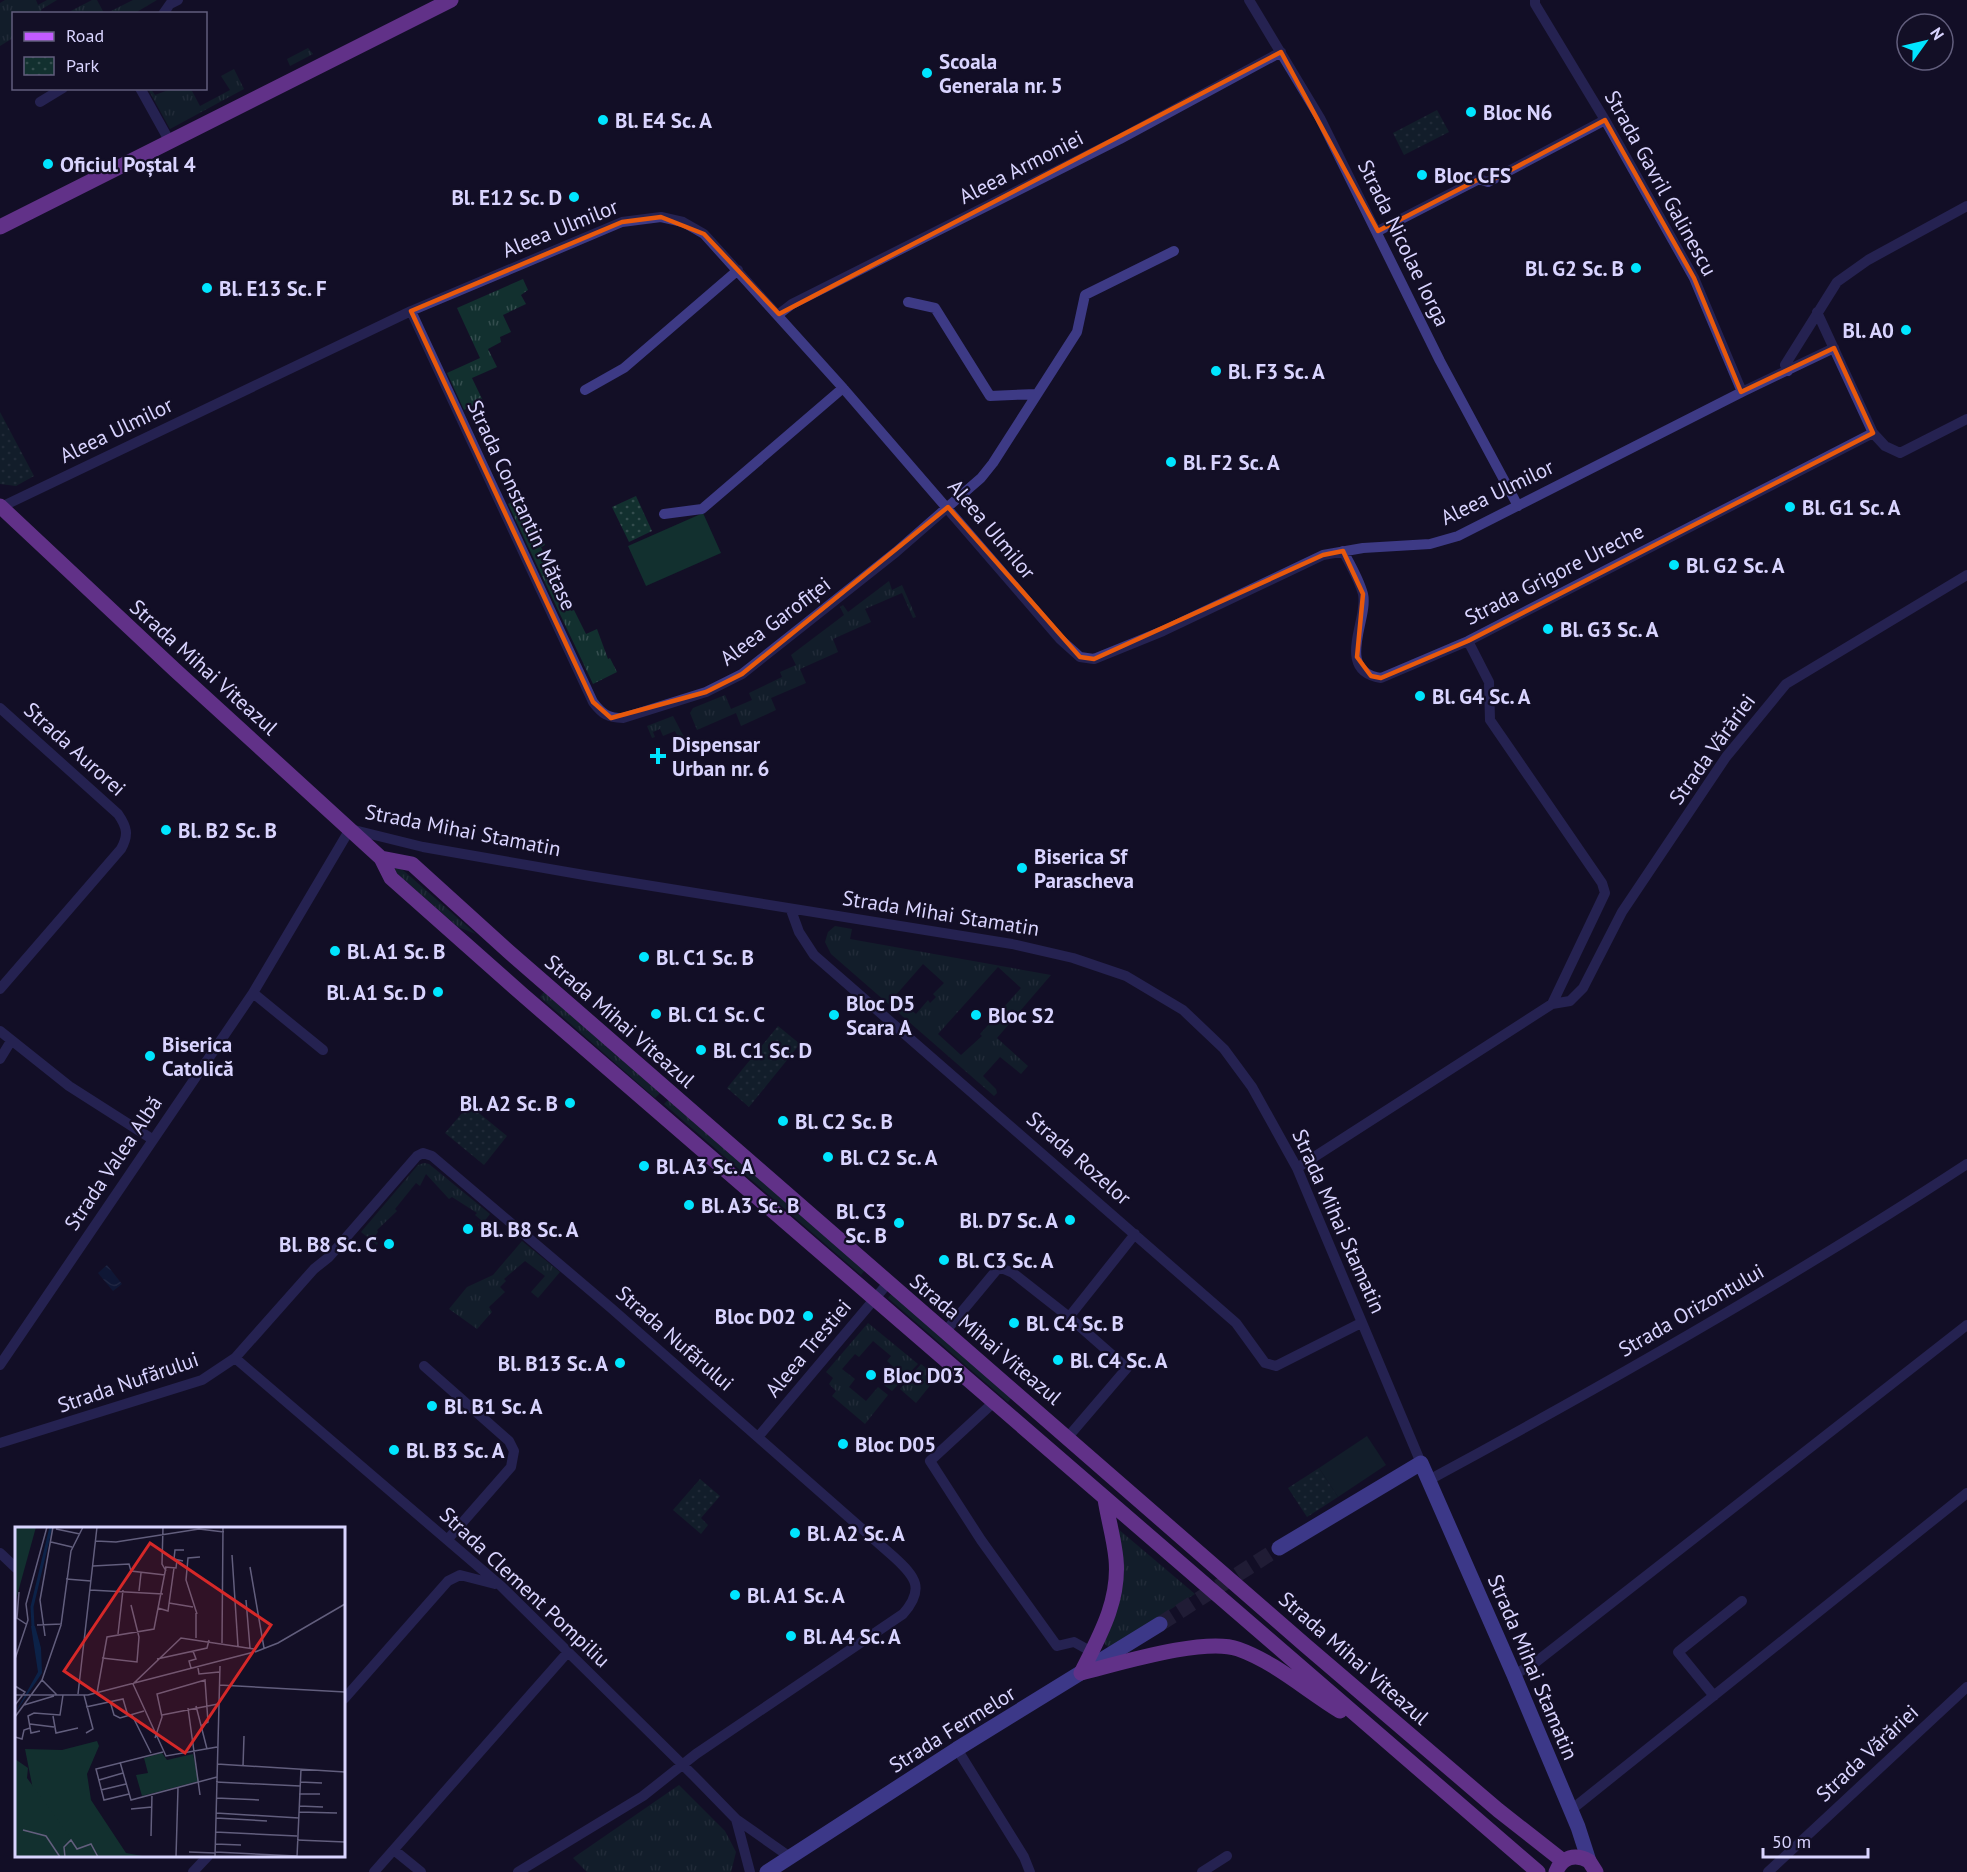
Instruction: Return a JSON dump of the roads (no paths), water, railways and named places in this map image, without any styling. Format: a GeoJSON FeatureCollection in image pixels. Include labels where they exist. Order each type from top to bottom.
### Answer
{"type":"FeatureCollection","features":[{"type":"Feature","properties":{"kind":"main road"},"geometry":{"type":"LineString","coordinates":[[0,227],[451,0]]}},
{"type":"Feature","properties":{"kind":"main road","name":"Strada Mihai Viteazul"},"geometry":{"type":"LineString","coordinates":[[0,507],[381,858],[391,878],[874,1300],[1538,1872]]}},
{"type":"Feature","properties":{"kind":"main road"},"geometry":{"type":"LineString","coordinates":[[381,858],[412,864]]}},
{"type":"Feature","properties":{"kind":"main road","name":"Strada Mihai Viteazul"},"geometry":{"type":"LineString","coordinates":[[412,864],[508,951],[888,1283],[1498,1810],[1559,1866],[1573,1856],[1592,1867]]}},
{"type":"Feature","properties":{"kind":"main road"},"geometry":{"type":"LineString","coordinates":[[1034,1437],[1048,1420]]}},
{"type":"Feature","properties":{"kind":"main road"},"geometry":{"type":"LineString","coordinates":[[1082,1673],[1109,1615],[1116,1576],[1115,1552],[1105,1499]]}},
{"type":"Feature","properties":{"kind":"main road"},"geometry":{"type":"LineString","coordinates":[[1082,1673],[1171,1650],[1231,1647],[1253,1655],[1375,1731]]}},
{"type":"Feature","properties":{"kind":"street"},"geometry":{"type":"LineString","coordinates":[[165,12],[178,0]]}},
{"type":"Feature","properties":{"kind":"street","name":"Strada Nicolae Iorga"},"geometry":{"type":"LineString","coordinates":[[1249,0],[1320,118],[1378,231],[1440,361],[1518,506]]}},
{"type":"Feature","properties":{"kind":"street","name":"Strada Gavril Galinescu"},"geometry":{"type":"LineString","coordinates":[[1535,0],[1535,4],[1605,120],[1694,278],[1742,392]]}},
{"type":"Feature","properties":{"kind":"street","name":"Aleea Armoniei"},"geometry":{"type":"LineString","coordinates":[[779,314],[792,304],[1120,139],[1281,52]]}},
{"type":"Feature","properties":{"kind":"street"},"geometry":{"type":"LineString","coordinates":[[40,102],[60,90]]}},
{"type":"Feature","properties":{"kind":"street"},"geometry":{"type":"LineString","coordinates":[[141,90],[170,142]]}},
{"type":"Feature","properties":{"kind":"street"},"geometry":{"type":"LineString","coordinates":[[1378,231],[1479,179],[1488,183],[1605,120]]}},
{"type":"Feature","properties":{"kind":"street"},"geometry":{"type":"LineString","coordinates":[[1788,370],[1785,364],[1836,282],[1868,260],[1967,206]]}},
{"type":"Feature","properties":{"kind":"street","name":"Aleea Ulmilor"},"geometry":{"type":"LineString","coordinates":[[0,507],[411,311],[622,222],[644,218],[673,219],[694,227],[738,270],[948,507],[1060,639],[1080,657],[1087,660],[1163,631],[1323,555],[1342,551],[1430,544],[1458,536],[1834,348]]}},
{"type":"Feature","properties":{"kind":"street","name":"Aleea Garofiței"},"geometry":{"type":"LineString","coordinates":[[601,713],[611,718],[623,718],[706,692],[741,674],[896,552],[981,478],[993,463],[1077,332],[1085,295],[1174,251]]}},
{"type":"Feature","properties":{"kind":"street"},"geometry":{"type":"LineString","coordinates":[[585,390],[624,368],[738,270]]}},
{"type":"Feature","properties":{"kind":"street"},"geometry":{"type":"LineString","coordinates":[[909,302],[935,308],[990,396],[1036,394]]}},
{"type":"Feature","properties":{"kind":"street","name":"Strada Constantin Mătase"},"geometry":{"type":"LineString","coordinates":[[411,311],[580,676],[601,713]]}},
{"type":"Feature","properties":{"kind":"street"},"geometry":{"type":"LineString","coordinates":[[1817,312],[1873,433],[1885,446],[1900,453],[1967,419]]}},
{"type":"Feature","properties":{"kind":"street"},"geometry":{"type":"LineString","coordinates":[[664,514],[702,509],[843,388]]}},
{"type":"Feature","properties":{"kind":"street","name":"Strada Grigore Ureche"},"geometry":{"type":"LineString","coordinates":[[1342,551],[1363,594],[1364,606],[1354,645],[1363,668],[1371,676],[1381,678],[1468,641],[1873,433]]}},
{"type":"Feature","properties":{"kind":"street","name":"Strada Vărăriei"},"geometry":{"type":"LineString","coordinates":[[1297,1168],[1552,1004],[1570,1001],[1583,988],[1622,912],[1726,757],[1786,684],[1967,575]]}},
{"type":"Feature","properties":{"kind":"street"},"geometry":{"type":"LineString","coordinates":[[1468,641],[1490,682],[1490,720],[1602,883],[1605,893],[1552,1004]]}},
{"type":"Feature","properties":{"kind":"street","name":"Strada Aurorei"},"geometry":{"type":"LineString","coordinates":[[0,989],[121,849],[127,838],[126,826],[118,814],[2,714]]}},
{"type":"Feature","properties":{"kind":"street","name":"Strada Mihai Stamatin"},"geometry":{"type":"LineString","coordinates":[[350,829],[423,847],[791,910],[1012,944],[1073,958],[1126,976],[1183,1010],[1224,1050],[1252,1088],[1297,1168],[1361,1323],[1571,1810],[1592,1867]]}},
{"type":"Feature","properties":{"kind":"street","name":"Strada Valea Albă"},"geometry":{"type":"LineString","coordinates":[[0,1365],[253,993],[350,829]]}},
{"type":"Feature","properties":{"kind":"street"},"geometry":{"type":"LineString","coordinates":[[412,864],[423,847]]}},
{"type":"Feature","properties":{"kind":"street","name":"Strada Rozelor"},"geometry":{"type":"LineString","coordinates":[[791,910],[799,932],[814,955],[1236,1323],[1265,1363],[1276,1366],[1361,1323]]}},
{"type":"Feature","properties":{"kind":"street"},"geometry":{"type":"LineString","coordinates":[[253,993],[323,1050]]}},
{"type":"Feature","properties":{"kind":"street"},"geometry":{"type":"LineString","coordinates":[[0,1031],[69,1086],[153,1139]]}},
{"type":"Feature","properties":{"kind":"street"},"geometry":{"type":"LineString","coordinates":[[0,1059],[11,1041]]}},
{"type":"Feature","properties":{"kind":"street","name":"Strada Nufărului"},"geometry":{"type":"LineString","coordinates":[[0,1443],[72,1423],[202,1380],[235,1358],[314,1269],[329,1257],[417,1156],[423,1153],[432,1156],[560,1264],[911,1572],[917,1586],[916,1595],[903,1614],[696,1754],[644,1796],[518,1872]]}},
{"type":"Feature","properties":{"kind":"street","name":"Strada Orizontului"},"geometry":{"type":"LineString","coordinates":[[1429,1480],[1781,1280],[1967,1164]]}},
{"type":"Feature","properties":{"kind":"street"},"geometry":{"type":"LineString","coordinates":[[1069,1317],[1135,1234]]}},
{"type":"Feature","properties":{"kind":"street"},"geometry":{"type":"LineString","coordinates":[[945,1332],[999,1267],[1013,1273],[1069,1317],[1127,1368],[1068,1437]]}},
{"type":"Feature","properties":{"kind":"street","name":"Aleea Trestiei"},"geometry":{"type":"LineString","coordinates":[[758,1437],[888,1283]]}},
{"type":"Feature","properties":{"kind":"street"},"geometry":{"type":"LineString","coordinates":[[1514,1675],[1536,1662],[1967,1325]]}},
{"type":"Feature","properties":{"kind":"street","name":"Strada Clement Pompiliu"},"geometry":{"type":"LineString","coordinates":[[235,1358],[501,1586],[684,1766],[735,1819],[750,1872]]}},
{"type":"Feature","properties":{"kind":"street"},"geometry":{"type":"LineString","coordinates":[[424,1366],[509,1441],[514,1451],[511,1467],[448,1539]]}},
{"type":"Feature","properties":{"kind":"street"},"geometry":{"type":"LineString","coordinates":[[994,1402],[930,1461],[981,1540],[1057,1646],[1074,1642],[1092,1652]]}},
{"type":"Feature","properties":{"kind":"street"},"geometry":{"type":"LineString","coordinates":[[1279,1548],[1421,1463]]}},
{"type":"Feature","properties":{"kind":"street"},"geometry":{"type":"LineString","coordinates":[[1571,1810],[1967,1493]]}},
{"type":"Feature","properties":{"kind":"street"},"geometry":{"type":"LineString","coordinates":[[0,1553],[15,1567]]}},
{"type":"Feature","properties":{"kind":"street"},"geometry":{"type":"LineString","coordinates":[[345,1698],[448,1581],[460,1575],[501,1586]]}},
{"type":"Feature","properties":{"kind":"street"},"geometry":{"type":"LineString","coordinates":[[1714,1696],[1678,1652],[1742,1601]]}},
{"type":"Feature","properties":{"kind":"street","name":"Strada Fermelor"},"geometry":{"type":"LineString","coordinates":[[767,1872],[957,1749],[1160,1624]]}},
{"type":"Feature","properties":{"kind":"street"},"geometry":{"type":"LineString","coordinates":[[374,1872],[568,1652]]}},
{"type":"Feature","properties":{"kind":"street","name":"Strada Vărăriei"},"geometry":{"type":"LineString","coordinates":[[1768,1872],[1967,1687]]}},
{"type":"Feature","properties":{"kind":"street"},"geometry":{"type":"LineString","coordinates":[[957,1749],[1030,1872]]}},
{"type":"Feature","properties":{"kind":"street"},"geometry":{"type":"LineString","coordinates":[[735,1819],[790,1857]]}},
{"type":"Feature","properties":{"kind":"street"},"geometry":{"type":"LineString","coordinates":[[394,1850],[421,1872]]}},
{"type":"Feature","properties":{"kind":"street"},"geometry":{"type":"LineString","coordinates":[[1202,1872],[1227,1856]]}},
{"type":"Feature","properties":{"kind":"street"},"geometry":{"type":"LineString","coordinates":[[194,1872],[207,1857]]}},
{"type":"Feature","properties":{"kind":"water"},"geometry":{"type":"Polygon","coordinates":[[[107,1265],[122,1284],[113,1291],[98,1273],[107,1265]]]}},
{"type":"Feature","properties":{"kind":"tunnel"},"geometry":{"type":"LineString","coordinates":[[1160,1624],[1279,1548]]}},
{"type":"Feature","properties":{"kind":"place","name":"Scoala Generala nr. 5"},"geometry":{"type":"Point","coordinates":[927,73]}},
{"type":"Feature","properties":{"kind":"place","name":"Bloc N6"},"geometry":{"type":"Point","coordinates":[1471,112]}},
{"type":"Feature","properties":{"kind":"place","name":"Bl. E4 Sc. A"},"geometry":{"type":"Point","coordinates":[603,120]}},
{"type":"Feature","properties":{"kind":"place","name":"Oficiul Poștal 4"},"geometry":{"type":"Point","coordinates":[48,164]}},
{"type":"Feature","properties":{"kind":"place","name":"Bloc CFS"},"geometry":{"type":"Point","coordinates":[1422,175]}},
{"type":"Feature","properties":{"kind":"place","name":"Bl. E12 Sc. D"},"geometry":{"type":"Point","coordinates":[574,197]}},
{"type":"Feature","properties":{"kind":"place","name":"Bl. G2 Sc. B"},"geometry":{"type":"Point","coordinates":[1636,268]}},
{"type":"Feature","properties":{"kind":"place","name":"Bl. E13 Sc. F"},"geometry":{"type":"Point","coordinates":[207,288]}},
{"type":"Feature","properties":{"kind":"place","name":"Bl. A0"},"geometry":{"type":"Point","coordinates":[1906,330]}},
{"type":"Feature","properties":{"kind":"place","name":"Bl. F3 Sc. A"},"geometry":{"type":"Point","coordinates":[1216,371]}},
{"type":"Feature","properties":{"kind":"place","name":"Bl. F2 Sc. A"},"geometry":{"type":"Point","coordinates":[1171,462]}},
{"type":"Feature","properties":{"kind":"place","name":"Bl. G1 Sc. A"},"geometry":{"type":"Point","coordinates":[1790,507]}},
{"type":"Feature","properties":{"kind":"place","name":"Bl. G2 Sc. A"},"geometry":{"type":"Point","coordinates":[1674,565]}},
{"type":"Feature","properties":{"kind":"place","name":"Bl. G3 Sc. A"},"geometry":{"type":"Point","coordinates":[1548,629]}},
{"type":"Feature","properties":{"kind":"place","name":"Bl. G4 Sc. A"},"geometry":{"type":"Point","coordinates":[1420,696]}},
{"type":"Feature","properties":{"kind":"place","name":"Dispensar Urban nr. 6"},"geometry":{"type":"Point","coordinates":[658,756]}},
{"type":"Feature","properties":{"kind":"place","name":"Bl. B2 Sc. B"},"geometry":{"type":"Point","coordinates":[166,830]}},
{"type":"Feature","properties":{"kind":"place","name":"Biserica Sf Parascheva"},"geometry":{"type":"Point","coordinates":[1022,868]}},
{"type":"Feature","properties":{"kind":"place","name":"Bl. A1 Sc. B"},"geometry":{"type":"Point","coordinates":[335,951]}},
{"type":"Feature","properties":{"kind":"place","name":"Bl. C1 Sc. B"},"geometry":{"type":"Point","coordinates":[644,957]}},
{"type":"Feature","properties":{"kind":"place","name":"Bl. A1 Sc. D"},"geometry":{"type":"Point","coordinates":[438,992]}},
{"type":"Feature","properties":{"kind":"place","name":"Bl. C1 Sc. C"},"geometry":{"type":"Point","coordinates":[656,1014]}},
{"type":"Feature","properties":{"kind":"place","name":"Bloc D5 Scara A"},"geometry":{"type":"Point","coordinates":[834,1015]}},
{"type":"Feature","properties":{"kind":"place","name":"Bloc S2"},"geometry":{"type":"Point","coordinates":[976,1015]}},
{"type":"Feature","properties":{"kind":"place","name":"Bl. C1 Sc. D"},"geometry":{"type":"Point","coordinates":[701,1050]}},
{"type":"Feature","properties":{"kind":"place","name":"Biserica Catolică"},"geometry":{"type":"Point","coordinates":[150,1056]}},
{"type":"Feature","properties":{"kind":"place","name":"Bl. A2 Sc. B"},"geometry":{"type":"Point","coordinates":[570,1103]}},
{"type":"Feature","properties":{"kind":"place","name":"Bl. C2 Sc. B"},"geometry":{"type":"Point","coordinates":[783,1121]}},
{"type":"Feature","properties":{"kind":"place","name":"Bl. C2 Sc. A"},"geometry":{"type":"Point","coordinates":[828,1157]}},
{"type":"Feature","properties":{"kind":"place","name":"Bl. A3 Sc. A"},"geometry":{"type":"Point","coordinates":[644,1166]}},
{"type":"Feature","properties":{"kind":"place","name":"Bl. A3 Sc. B"},"geometry":{"type":"Point","coordinates":[689,1205]}},
{"type":"Feature","properties":{"kind":"place","name":"Bl. D7 Sc. A"},"geometry":{"type":"Point","coordinates":[1070,1220]}},
{"type":"Feature","properties":{"kind":"place","name":"Bl. C3 Sc. B"},"geometry":{"type":"Point","coordinates":[899,1223]}},
{"type":"Feature","properties":{"kind":"place","name":"Bl. B8 Sc. A"},"geometry":{"type":"Point","coordinates":[468,1229]}},
{"type":"Feature","properties":{"kind":"place","name":"Bl. B8 Sc. C"},"geometry":{"type":"Point","coordinates":[389,1244]}},
{"type":"Feature","properties":{"kind":"place","name":"Bl. C3 Sc. A"},"geometry":{"type":"Point","coordinates":[944,1260]}},
{"type":"Feature","properties":{"kind":"place","name":"Bloc D02"},"geometry":{"type":"Point","coordinates":[808,1316]}},
{"type":"Feature","properties":{"kind":"place","name":"Bl. C4 Sc. B"},"geometry":{"type":"Point","coordinates":[1014,1323]}},
{"type":"Feature","properties":{"kind":"place","name":"Bl. C4 Sc. A"},"geometry":{"type":"Point","coordinates":[1058,1360]}},
{"type":"Feature","properties":{"kind":"place","name":"Bl. B13 Sc. A"},"geometry":{"type":"Point","coordinates":[620,1363]}},
{"type":"Feature","properties":{"kind":"place","name":"Bloc D03"},"geometry":{"type":"Point","coordinates":[871,1375]}},
{"type":"Feature","properties":{"kind":"place","name":"Bl. B1 Sc. A"},"geometry":{"type":"Point","coordinates":[432,1406]}},
{"type":"Feature","properties":{"kind":"place","name":"Bloc D05"},"geometry":{"type":"Point","coordinates":[843,1444]}},
{"type":"Feature","properties":{"kind":"place","name":"Bl. B3 Sc. A"},"geometry":{"type":"Point","coordinates":[394,1450]}},
{"type":"Feature","properties":{"kind":"place","name":"Bl. A2 Sc. A"},"geometry":{"type":"Point","coordinates":[795,1533]}},
{"type":"Feature","properties":{"kind":"place","name":"Bl. A1 Sc. A"},"geometry":{"type":"Point","coordinates":[735,1595]}},
{"type":"Feature","properties":{"kind":"place","name":"Bl. A4 Sc. A"},"geometry":{"type":"Point","coordinates":[791,1636]}}]}
